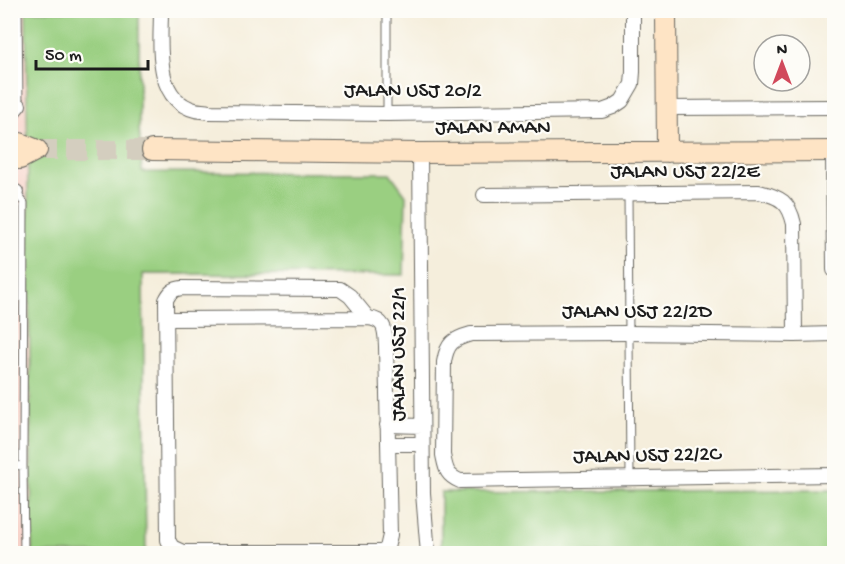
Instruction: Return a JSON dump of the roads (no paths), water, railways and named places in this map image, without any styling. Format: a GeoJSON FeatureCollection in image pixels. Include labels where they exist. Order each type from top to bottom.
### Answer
{"type":"FeatureCollection","features":[{"type":"Feature","properties":{"kind":"street","name":"JALAN USJ 20/2"},"geometry":{"type":"LineString","coordinates":[[161,10],[161,69],[165,83],[182,104],[194,110],[387,114],[602,111],[613,107],[622,101],[632,84],[633,10]]}},
{"type":"Feature","properties":{"kind":"street"},"geometry":{"type":"LineString","coordinates":[[666,10],[667,152]]}},
{"type":"Feature","properties":{"kind":"street"},"geometry":{"type":"LineString","coordinates":[[666,108],[834,106]]}},
{"type":"Feature","properties":{"kind":"street"},"geometry":{"type":"LineString","coordinates":[[10,143],[20,143],[37,150],[20,159],[10,159]]}},
{"type":"Feature","properties":{"kind":"street","name":"JALAN AMAN"},"geometry":{"type":"LineString","coordinates":[[152,150],[420,153],[834,151]]}},
{"type":"Feature","properties":{"kind":"street"},"geometry":{"type":"LineString","coordinates":[[834,151],[834,270]]}},
{"type":"Feature","properties":{"kind":"street","name":"JALAN USJ 22/1"},"geometry":{"type":"LineString","coordinates":[[420,153],[422,444],[428,554]]}},
{"type":"Feature","properties":{"kind":"street","name":"JALAN USJ 22/2E"},"geometry":{"type":"LineString","coordinates":[[484,195],[759,192],[774,196],[784,202],[791,212],[794,224],[795,335]]}},
{"type":"Feature","properties":{"kind":"street"},"geometry":{"type":"LineString","coordinates":[[166,320],[368,318],[380,322],[385,331],[390,536],[387,548],[382,552],[183,552],[177,551],[168,540],[166,320],[166,300],[170,292],[182,288],[340,289],[350,296],[368,318]]}},
{"type":"Feature","properties":{"kind":"street","name":"JALAN USJ 22/2D"},"geometry":{"type":"LineString","coordinates":[[460,481],[450,476],[442,455],[444,362],[446,350],[459,337],[471,334],[834,334]]}},
{"type":"Feature","properties":{"kind":"street"},"geometry":{"type":"LineString","coordinates":[[387,425],[422,426]]}},
{"type":"Feature","properties":{"kind":"street"},"geometry":{"type":"LineString","coordinates":[[388,444],[422,444]]}},
{"type":"Feature","properties":{"kind":"street","name":"JALAN USJ 22/2C"},"geometry":{"type":"LineString","coordinates":[[460,481],[834,475]]}},
{"type":"Feature","properties":{"kind":"lane"},"geometry":{"type":"LineString","coordinates":[[15,109],[18,10]]}},
{"type":"Feature","properties":{"kind":"lane"},"geometry":{"type":"LineString","coordinates":[[387,10],[387,114]]}},
{"type":"Feature","properties":{"kind":"lane"},"geometry":{"type":"LineString","coordinates":[[13,192],[24,203],[24,554]]}},
{"type":"Feature","properties":{"kind":"lane"},"geometry":{"type":"LineString","coordinates":[[628,193],[630,478]]}},
{"type":"Feature","properties":{"kind":"lane"},"geometry":{"type":"LineString","coordinates":[[10,465],[23,465]]}},
{"type":"Feature","properties":{"kind":"tunnel"},"geometry":{"type":"LineString","coordinates":[[37,150],[152,150]]}}]}
